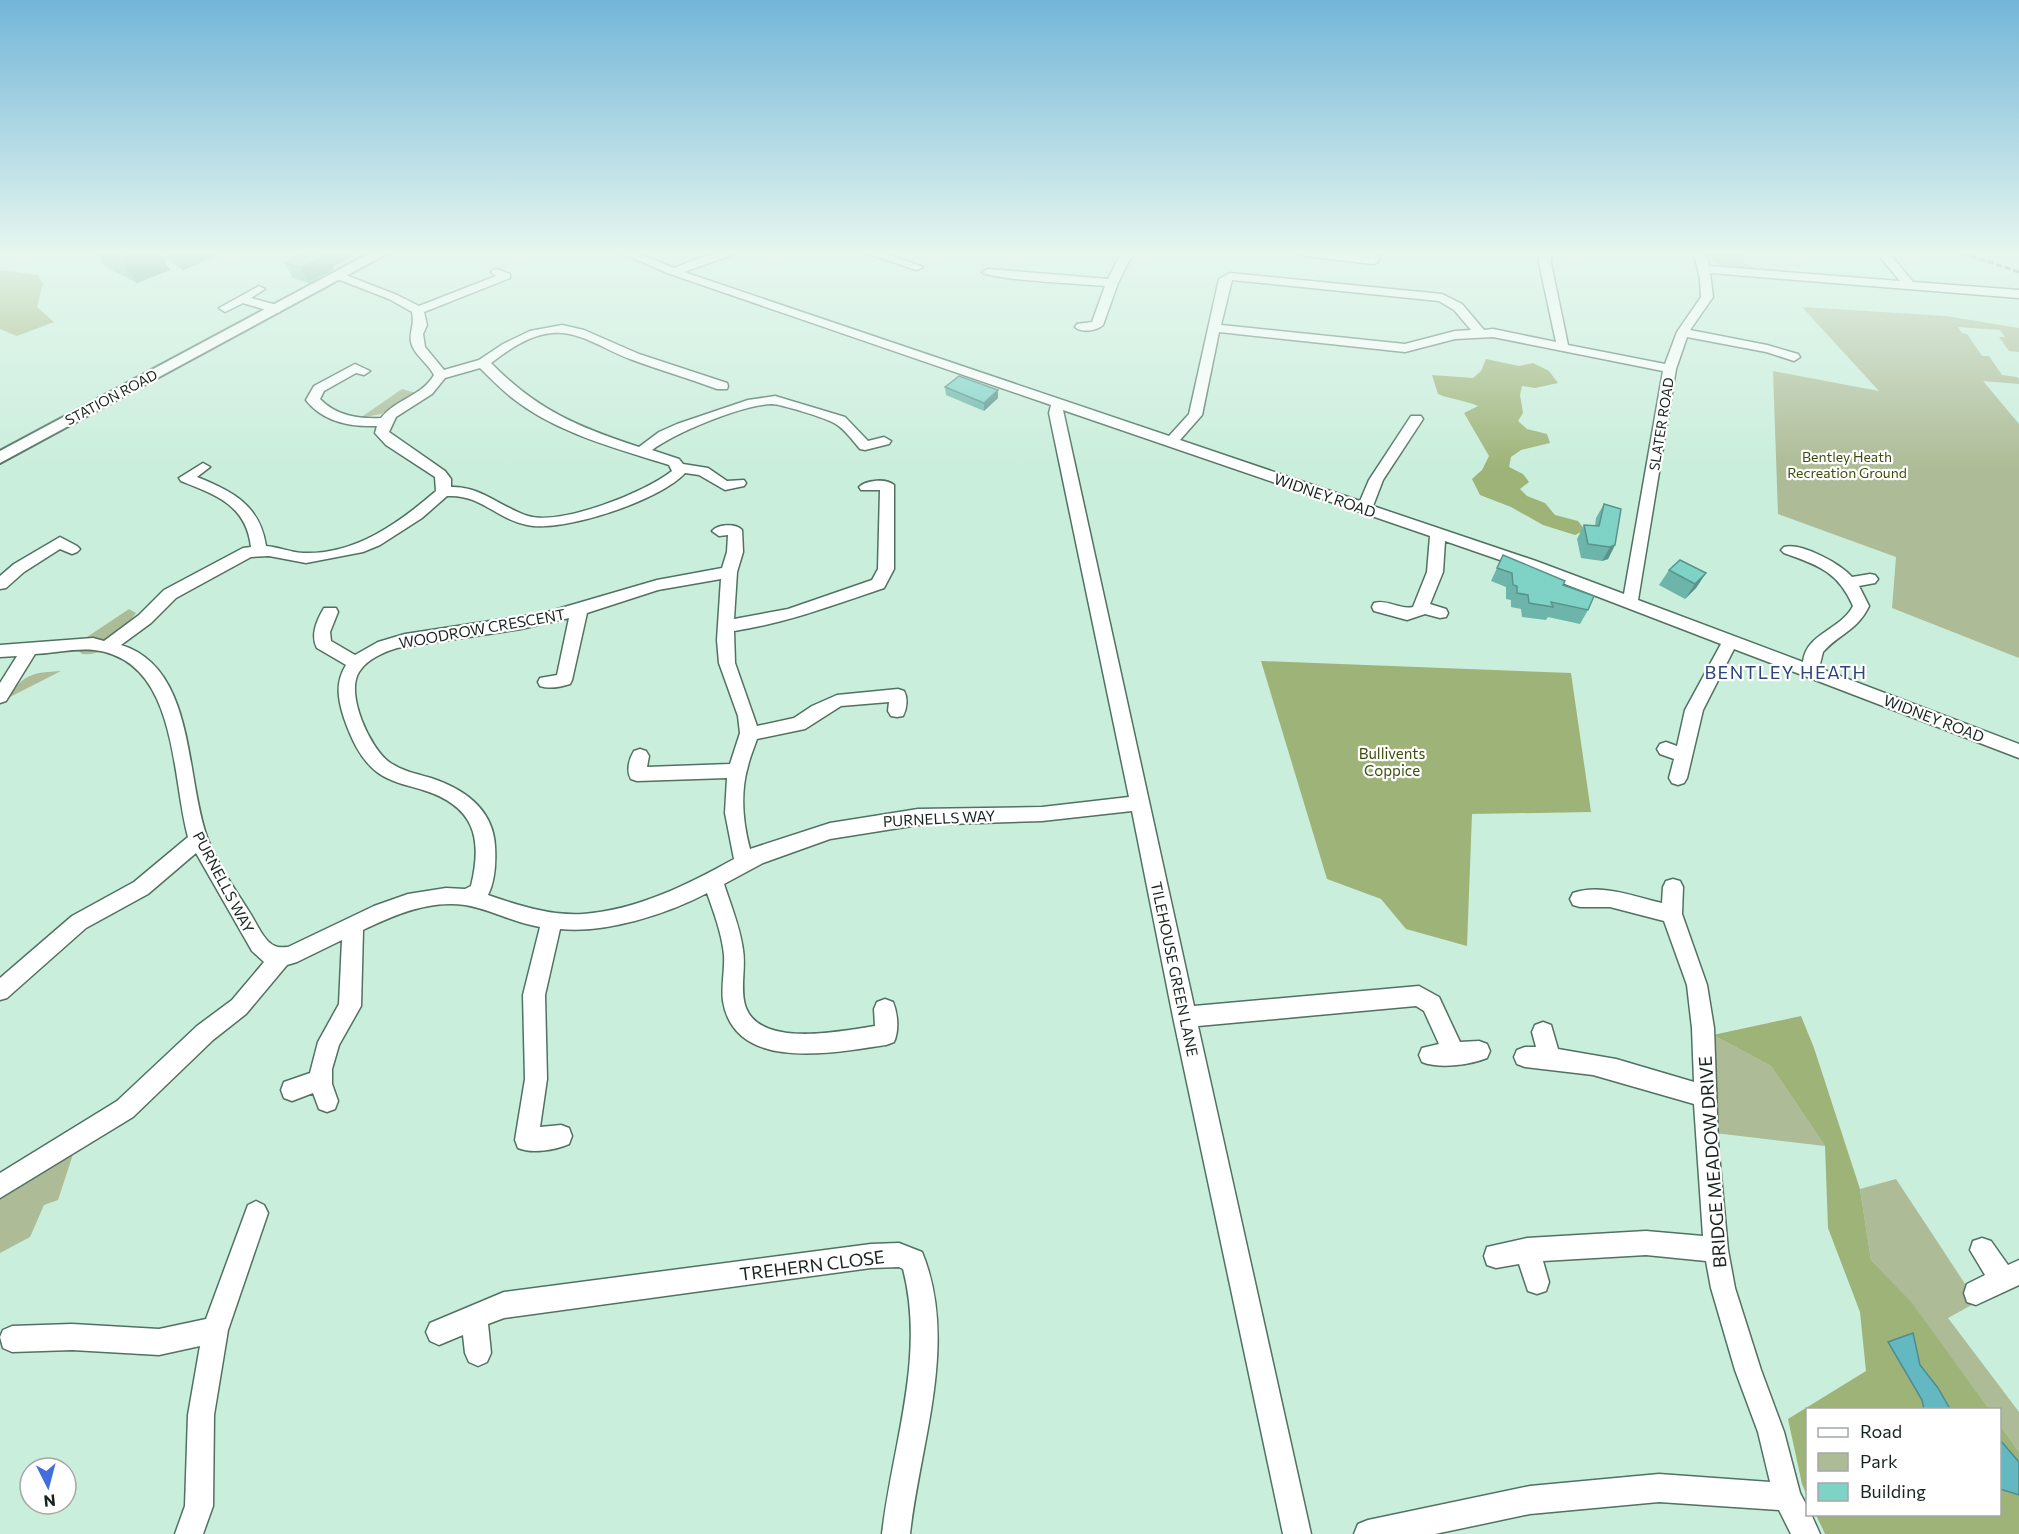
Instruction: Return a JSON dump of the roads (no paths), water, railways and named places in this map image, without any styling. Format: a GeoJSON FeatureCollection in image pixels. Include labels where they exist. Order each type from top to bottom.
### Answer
{"type":"FeatureCollection","features":[{"type":"Feature","properties":{"kind":"main road","name":"STATION ROAD"},"geometry":{"type":"LineString","coordinates":[[0,458],[247,325]]}},
{"type":"Feature","properties":{"kind":"street"},"geometry":{"type":"LineString","coordinates":[[422,325],[415,336],[416,344],[438,369],[440,375]]}},
{"type":"Feature","properties":{"kind":"street","name":"WIDNEY ROAD"},"geometry":{"type":"LineString","coordinates":[[827,325],[1531,565],[2019,751]]}},
{"type":"Feature","properties":{"kind":"street"},"geometry":{"type":"LineString","coordinates":[[1081,327],[1097,325],[1097,332],[1107,336]]}},
{"type":"Feature","properties":{"kind":"street"},"geometry":{"type":"LineString","coordinates":[[1171,442],[1196,415],[1217,325]]}},
{"type":"Feature","properties":{"kind":"street"},"geometry":{"type":"LineString","coordinates":[[1473,325],[1479,332]]}},
{"type":"Feature","properties":{"kind":"street"},"geometry":{"type":"LineString","coordinates":[[1560,325],[1562,346]]}},
{"type":"Feature","properties":{"kind":"street","name":"SLATER ROAD"},"geometry":{"type":"LineString","coordinates":[[1630,603],[1670,369],[1683,332],[1688,325]]}},
{"type":"Feature","properties":{"kind":"street"},"geometry":{"type":"LineString","coordinates":[[1216,328],[1398,348],[1479,332],[1519,336],[1670,369]]}},
{"type":"Feature","properties":{"kind":"street"},"geometry":{"type":"LineString","coordinates":[[364,371],[355,368],[320,389],[312,400],[346,420],[366,424],[383,422],[397,409],[432,388],[440,375],[483,363],[513,344],[543,331],[561,329],[595,338],[620,351],[703,385],[722,386]]}},
{"type":"Feature","properties":{"kind":"street"},"geometry":{"type":"LineString","coordinates":[[1683,332],[1704,339],[1766,348],[1794,357]]}},
{"type":"Feature","properties":{"kind":"street"},"geometry":{"type":"LineString","coordinates":[[483,363],[517,396],[591,434],[674,462],[679,468],[704,471],[725,486],[739,483]]}},
{"type":"Feature","properties":{"kind":"street"},"geometry":{"type":"LineString","coordinates":[[642,452],[673,431],[753,403],[775,400],[840,420],[865,446],[884,441]]}},
{"type":"Feature","properties":{"kind":"street","name":"TILEHOUSE GREEN LANE"},"geometry":{"type":"LineString","coordinates":[[1058,404],[1056,413],[1141,803],[1184,1017],[1297,1534]]}},
{"type":"Feature","properties":{"kind":"street"},"geometry":{"type":"LineString","coordinates":[[1364,509],[1376,480],[1416,419]]}},
{"type":"Feature","properties":{"kind":"street"},"geometry":{"type":"LineString","coordinates":[[107,647],[145,619],[170,594],[248,552],[259,550],[306,558],[358,549],[375,542],[439,498],[443,492],[444,479],[386,437],[382,433],[383,422]]}},
{"type":"Feature","properties":{"kind":"street"},"geometry":{"type":"LineString","coordinates":[[203,467],[186,478],[224,493],[237,505],[259,538],[259,550]]}},
{"type":"Feature","properties":{"kind":"street"},"geometry":{"type":"LineString","coordinates":[[443,492],[469,493],[527,521],[545,523],[573,517],[646,493],[674,478],[679,468]]}},
{"type":"Feature","properties":{"kind":"street"},"geometry":{"type":"LineString","coordinates":[[726,626],[763,621],[791,614],[878,584],[886,569],[887,485],[866,487]]}},
{"type":"Feature","properties":{"kind":"street"},"geometry":{"type":"LineString","coordinates":[[719,531],[735,530],[735,552],[729,572],[730,602],[725,642],[732,684],[746,716],[749,734],[737,771],[734,804],[736,834],[743,858],[756,857]]}},
{"type":"Feature","properties":{"kind":"street"},"geometry":{"type":"LineString","coordinates":[[1380,607],[1414,614],[1421,607],[1435,572],[1438,533]]}},
{"type":"Feature","properties":{"kind":"street"},"geometry":{"type":"LineString","coordinates":[[0,584],[19,568],[60,542],[72,549]]}},
{"type":"Feature","properties":{"kind":"street"},"geometry":{"type":"LineString","coordinates":[[1789,550],[1834,569],[1851,582],[1861,606],[1857,618],[1828,638],[1812,655],[1811,670]]}},
{"type":"Feature","properties":{"kind":"street","name":"WOODROW CRESCENT"},"geometry":{"type":"LineString","coordinates":[[356,664],[370,653],[393,643],[546,618],[579,611],[657,585],[729,572]]}},
{"type":"Feature","properties":{"kind":"street"},"geometry":{"type":"LineString","coordinates":[[1851,582],[1870,579]]}},
{"type":"Feature","properties":{"kind":"street"},"geometry":{"type":"LineString","coordinates":[[1421,607],[1440,613]]}},
{"type":"Feature","properties":{"kind":"street","name":"WOODROW CRESCENT"},"geometry":{"type":"LineString","coordinates":[[546,682],[564,680],[579,611]]}},
{"type":"Feature","properties":{"kind":"street"},"geometry":{"type":"LineString","coordinates":[[322,619],[322,644],[356,664],[346,680],[345,688],[354,722],[375,760],[384,769],[404,778],[453,793],[467,803],[478,818],[486,840],[488,863],[480,891],[466,897]]}},
{"type":"Feature","properties":{"kind":"street"},"geometry":{"type":"LineString","coordinates":[[1678,778],[1694,710],[1730,641]]}},
{"type":"Feature","properties":{"kind":"street","name":"PURNELLS WAY"},"geometry":{"type":"LineString","coordinates":[[0,651],[72,645],[107,647],[138,659],[154,677],[168,705],[178,737],[192,821],[199,839],[215,872],[259,945],[270,955],[296,954],[353,925],[408,902],[446,896],[466,897],[526,916],[581,923],[621,917],[691,892],[756,857],[790,843],[830,831],[918,817],[1042,814],[1141,803]]}},
{"type":"Feature","properties":{"kind":"street"},"geometry":{"type":"LineString","coordinates":[[0,697],[29,650]]}},
{"type":"Feature","properties":{"kind":"street"},"geometry":{"type":"LineString","coordinates":[[749,734],[799,724],[837,701],[852,698],[898,695],[897,711]]}},
{"type":"Feature","properties":{"kind":"street"},"geometry":{"type":"LineString","coordinates":[[1666,749],[1684,756]]}},
{"type":"Feature","properties":{"kind":"street"},"geometry":{"type":"LineString","coordinates":[[640,756],[637,774],[737,771]]}},
{"type":"Feature","properties":{"kind":"street"},"geometry":{"type":"LineString","coordinates":[[0,990],[79,922],[141,888],[199,839]]}},
{"type":"Feature","properties":{"kind":"street"},"geometry":{"type":"LineString","coordinates":[[713,880],[734,954],[736,1011],[744,1026],[767,1040],[792,1044],[886,1035],[885,1009]]}},
{"type":"Feature","properties":{"kind":"street","name":"BRIDGE MEADOW DRIVE"},"geometry":{"type":"LineString","coordinates":[[1673,887],[1672,914],[1697,985],[1703,1028],[1703,1096],[1716,1250],[1723,1287],[1748,1370],[1771,1432],[1787,1497],[1806,1534]]}},
{"type":"Feature","properties":{"kind":"street"},"geometry":{"type":"LineString","coordinates":[[1580,899],[1610,898],[1672,914]]}},
{"type":"Feature","properties":{"kind":"street"},"geometry":{"type":"LineString","coordinates":[[552,920],[534,995],[536,1079],[526,1140],[561,1136]]}},
{"type":"Feature","properties":{"kind":"street"},"geometry":{"type":"LineString","coordinates":[[327,1101],[321,1070],[329,1042],[350,1006],[353,925]]}},
{"type":"Feature","properties":{"kind":"street"},"geometry":{"type":"LineString","coordinates":[[0,1186],[125,1109],[206,1033],[239,1007],[282,956]]}},
{"type":"Feature","properties":{"kind":"street"},"geometry":{"type":"LineString","coordinates":[[1184,1017],[1419,996],[1432,1005],[1453,1052]]}},
{"type":"Feature","properties":{"kind":"street"},"geometry":{"type":"LineString","coordinates":[[1543,1032],[1549,1057]]}},
{"type":"Feature","properties":{"kind":"street"},"geometry":{"type":"LineString","coordinates":[[1430,1055],[1479,1051]]}},
{"type":"Feature","properties":{"kind":"street"},"geometry":{"type":"LineString","coordinates":[[1525,1057],[1549,1057],[1609,1067],[1703,1096]]}},
{"type":"Feature","properties":{"kind":"street"},"geometry":{"type":"LineString","coordinates":[[292,1090],[321,1078]]}},
{"type":"Feature","properties":{"kind":"street"},"geometry":{"type":"LineString","coordinates":[[189,1534],[199,1506],[201,1415],[215,1330],[256,1213]]}},
{"type":"Feature","properties":{"kind":"street"},"geometry":{"type":"LineString","coordinates":[[1496,1256],[1527,1250],[1646,1243],[1716,1250]]}},
{"type":"Feature","properties":{"kind":"street"},"geometry":{"type":"LineString","coordinates":[[1527,1250],[1538,1282]]}},
{"type":"Feature","properties":{"kind":"street"},"geometry":{"type":"LineString","coordinates":[[1976,1293],[2011,1276],[1982,1250]]}},
{"type":"Feature","properties":{"kind":"street","name":"TREHERN CLOSE"},"geometry":{"type":"LineString","coordinates":[[439,1332],[504,1305],[871,1256],[900,1255],[913,1261],[919,1278],[924,1358],[898,1508],[896,1534]]}},
{"type":"Feature","properties":{"kind":"street"},"geometry":{"type":"LineString","coordinates":[[474,1317],[478,1353]]}},
{"type":"Feature","properties":{"kind":"street"},"geometry":{"type":"LineString","coordinates":[[12,1339],[72,1337],[159,1342],[215,1330]]}},
{"type":"Feature","properties":{"kind":"street"},"geometry":{"type":"LineString","coordinates":[[1368,1534],[1530,1500],[1659,1488],[1787,1497]]}},
{"type":"Feature","properties":{"kind":"water"},"geometry":{"type":"Polygon","coordinates":[[[1913,1333],[1920,1365],[1938,1388],[1949,1408],[1924,1408],[1922,1400],[1888,1342],[1913,1333]]]}},
{"type":"Feature","properties":{"kind":"water"},"geometry":{"type":"Polygon","coordinates":[[[2001,1441],[2019,1462],[2019,1495],[2001,1489],[2001,1441]]]}},
{"type":"Feature","properties":{"kind":"district","name":"BENTLEY HEATH"},"geometry":{"type":"Point","coordinates":[1786,672]}},
{"type":"Feature","properties":{"kind":"park label","name":"Bentley Heath Recreation Ground"},"geometry":{"type":"Point","coordinates":[1847,464]}},
{"type":"Feature","properties":{"kind":"park label","name":"Bullivents Coppice"},"geometry":{"type":"Point","coordinates":[1392,762]}}]}
